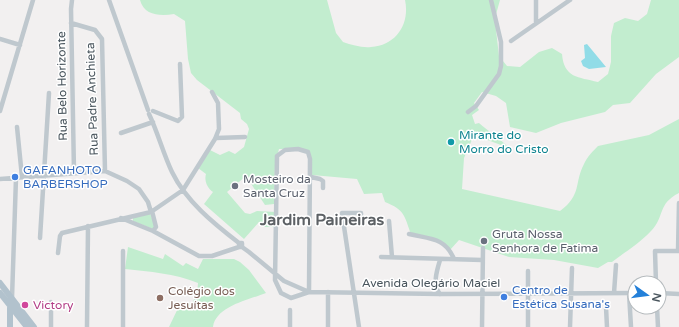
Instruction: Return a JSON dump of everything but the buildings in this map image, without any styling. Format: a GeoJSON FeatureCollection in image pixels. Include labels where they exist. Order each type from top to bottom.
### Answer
{"type":"FeatureCollection","features":[{"type":"Feature","properties":{"kind":"main road"},"geometry":{"type":"LineString","coordinates":[[0,283],[11,303],[13,315],[10,327]]}},
{"type":"Feature","properties":{"kind":"main road"},"geometry":{"type":"LineString","coordinates":[[0,293],[34,327]]}},
{"type":"Feature","properties":{"kind":"main road"},"geometry":{"type":"LineString","coordinates":[[13,315],[27,327]]}},
{"type":"Feature","properties":{"kind":"street"},"geometry":{"type":"LineString","coordinates":[[0,111],[33,0]]}},
{"type":"Feature","properties":{"kind":"street","name":"Rua Belo Horizonte"},"geometry":{"type":"LineString","coordinates":[[72,0],[71,23],[74,172]]}},
{"type":"Feature","properties":{"kind":"street","name":"Avenida Olegário Maciel"},"geometry":{"type":"LineString","coordinates":[[109,0],[171,170],[183,190],[202,212],[240,246],[292,286],[309,292],[353,293],[627,293]]}},
{"type":"Feature","properties":{"kind":"street"},"geometry":{"type":"LineString","coordinates":[[468,112],[476,106],[499,74],[501,66],[501,42],[491,0]]}},
{"type":"Feature","properties":{"kind":"street"},"geometry":{"type":"LineString","coordinates":[[536,0],[536,23]]}},
{"type":"Feature","properties":{"kind":"street"},"geometry":{"type":"LineString","coordinates":[[511,41],[570,0]]}},
{"type":"Feature","properties":{"kind":"street","name":"Rua Padre Anchieta"},"geometry":{"type":"LineString","coordinates":[[71,23],[95,30],[102,39],[105,171]]}},
{"type":"Feature","properties":{"kind":"street"},"geometry":{"type":"LineString","coordinates":[[0,39],[20,45]]}},
{"type":"Feature","properties":{"kind":"street"},"geometry":{"type":"LineString","coordinates":[[121,133],[151,114],[178,121],[182,117],[180,64]]}},
{"type":"Feature","properties":{"kind":"street"},"geometry":{"type":"LineString","coordinates":[[58,253],[61,234],[152,211],[183,190],[216,138],[219,129],[218,103],[212,92]]}},
{"type":"Feature","properties":{"kind":"street"},"geometry":{"type":"LineString","coordinates":[[40,238],[48,93]]}},
{"type":"Feature","properties":{"kind":"street"},"geometry":{"type":"LineString","coordinates":[[16,127],[22,177]]}},
{"type":"Feature","properties":{"kind":"street"},"geometry":{"type":"LineString","coordinates":[[216,138],[245,137]]}},
{"type":"Feature","properties":{"kind":"street"},"geometry":{"type":"LineString","coordinates":[[285,150],[308,152],[311,177],[309,292],[297,297],[285,296],[277,287],[276,273],[278,156],[285,150]]}},
{"type":"Feature","properties":{"kind":"street"},"geometry":{"type":"LineString","coordinates":[[0,179],[74,172],[105,171],[127,181],[139,189],[152,211],[156,228],[153,231]]}},
{"type":"Feature","properties":{"kind":"street"},"geometry":{"type":"LineString","coordinates":[[311,177],[320,179],[322,181],[323,188]]}},
{"type":"Feature","properties":{"kind":"street"},"geometry":{"type":"LineString","coordinates":[[11,303],[16,178]]}},
{"type":"Feature","properties":{"kind":"street"},"geometry":{"type":"LineString","coordinates":[[656,275],[655,251],[678,251],[679,203]]}},
{"type":"Feature","properties":{"kind":"street"},"geometry":{"type":"LineString","coordinates":[[359,327],[342,213],[361,213],[361,224]]}},
{"type":"Feature","properties":{"kind":"street"},"geometry":{"type":"LineString","coordinates":[[132,223],[131,219],[133,216]]}},
{"type":"Feature","properties":{"kind":"street"},"geometry":{"type":"LineString","coordinates":[[121,218],[153,231],[203,257],[212,256],[240,246]]}},
{"type":"Feature","properties":{"kind":"street"},"geometry":{"type":"LineString","coordinates":[[389,221],[392,257]]}},
{"type":"Feature","properties":{"kind":"street"},"geometry":{"type":"LineString","coordinates":[[87,327],[88,226]]}},
{"type":"Feature","properties":{"kind":"street"},"geometry":{"type":"LineString","coordinates":[[409,234],[432,238],[447,245],[454,260]]}},
{"type":"Feature","properties":{"kind":"street"},"geometry":{"type":"LineString","coordinates":[[482,327],[481,293],[483,248]]}},
{"type":"Feature","properties":{"kind":"street"},"geometry":{"type":"LineString","coordinates":[[123,251],[123,327]]}},
{"type":"Feature","properties":{"kind":"street"},"geometry":{"type":"LineString","coordinates":[[381,257],[440,260],[482,260]]}},
{"type":"Feature","properties":{"kind":"street"},"geometry":{"type":"LineString","coordinates":[[440,260],[436,279],[436,286],[440,294]]}},
{"type":"Feature","properties":{"kind":"street"},"geometry":{"type":"LineString","coordinates":[[614,293],[616,266]]}},
{"type":"Feature","properties":{"kind":"street"},"geometry":{"type":"LineString","coordinates":[[570,327],[572,268]]}},
{"type":"Feature","properties":{"kind":"street"},"geometry":{"type":"LineString","coordinates":[[528,271],[528,327]]}},
{"type":"Feature","properties":{"kind":"street"},"geometry":{"type":"LineString","coordinates":[[328,292],[328,327]]}},
{"type":"Feature","properties":{"kind":"street"},"geometry":{"type":"LineString","coordinates":[[667,293],[679,294]]}},
{"type":"Feature","properties":{"kind":"street"},"geometry":{"type":"LineString","coordinates":[[51,302],[51,327]]}},
{"type":"Feature","properties":{"kind":"street"},"geometry":{"type":"LineString","coordinates":[[606,307],[607,327]]}},
{"type":"Feature","properties":{"kind":"street"},"geometry":{"type":"LineString","coordinates":[[290,310],[290,327]]}},
{"type":"Feature","properties":{"kind":"street"},"geometry":{"type":"LineString","coordinates":[[630,315],[630,327]]}},
{"type":"Feature","properties":{"kind":"street"},"geometry":{"type":"LineString","coordinates":[[657,315],[658,327]]}},
{"type":"Feature","properties":{"kind":"green space"},"geometry":{"type":"Polygon","coordinates":[[[140,0],[327,0],[336,33],[343,42],[357,46],[371,47],[388,42],[400,31],[405,17],[405,0],[500,0],[495,18],[496,30],[499,56],[507,66],[520,67],[539,52],[552,48],[562,54],[563,62],[566,68],[573,75],[598,82],[608,74],[611,62],[611,36],[614,23],[625,18],[638,21],[647,14],[651,0],[679,0],[679,57],[656,74],[630,103],[613,105],[605,112],[561,123],[536,133],[510,127],[506,103],[496,96],[482,92],[474,103],[479,110],[472,115],[475,124],[479,123],[509,148],[474,135],[464,158],[462,189],[560,211],[572,200],[585,161],[598,146],[649,135],[679,119],[679,193],[667,202],[655,226],[647,235],[612,262],[608,262],[598,268],[554,260],[509,257],[459,240],[450,250],[436,239],[411,234],[403,214],[397,208],[385,202],[382,193],[364,194],[357,179],[312,175],[310,153],[299,149],[279,149],[275,165],[274,204],[265,205],[246,176],[227,192],[245,213],[250,214],[257,211],[276,212],[276,227],[265,227],[259,222],[244,239],[204,204],[213,192],[206,184],[206,174],[198,168],[210,150],[220,155],[229,151],[235,154],[244,147],[249,129],[247,124],[241,119],[240,113],[197,80],[191,73],[188,59],[185,21],[174,14],[159,15],[149,12],[142,5],[140,0]]]}},
{"type":"Feature","properties":{"kind":"green space"},"geometry":{"type":"Polygon","coordinates":[[[150,213],[155,226],[153,229],[133,221],[133,218],[150,213]]]}},
{"type":"Feature","properties":{"kind":"green space"},"geometry":{"type":"Polygon","coordinates":[[[128,247],[163,259],[165,254],[183,266],[186,263],[198,269],[203,259],[234,259],[249,270],[266,293],[243,301],[227,309],[215,320],[213,327],[169,327],[181,302],[192,303],[197,295],[198,283],[171,275],[125,269],[128,247]]]}},
{"type":"Feature","properties":{"kind":"water"},"geometry":{"type":"Polygon","coordinates":[[[587,44],[606,67],[589,69],[583,66],[581,61],[585,58],[584,45],[587,44]]]}},
{"type":"Feature","properties":{"kind":"place","name":"Mirante do Morro do Cristo"},"geometry":{"type":"Point","coordinates":[451,142]}},
{"type":"Feature","properties":{"kind":"place","name":"GAFANHOTO BARBERSHOP"},"geometry":{"type":"Point","coordinates":[15,177]}},
{"type":"Feature","properties":{"kind":"place","name":"Mosteiro da Santa Cruz"},"geometry":{"type":"Point","coordinates":[235,186]}},
{"type":"Feature","properties":{"kind":"place","name":"Gruta Nossa Senhora de Fatima"},"geometry":{"type":"Point","coordinates":[484,241]}},
{"type":"Feature","properties":{"kind":"place","name":"Centro de Estética Susana's"},"geometry":{"type":"Point","coordinates":[504,297]}},
{"type":"Feature","properties":{"kind":"place","name":"Colégio dos Jesuítas"},"geometry":{"type":"Point","coordinates":[160,298]}},
{"type":"Feature","properties":{"kind":"place","name":"Victory"},"geometry":{"type":"Point","coordinates":[25,305]}},
{"type":"Feature","properties":{"kind":"district","name":"Jardim Paineiras"},"geometry":{"type":"Point","coordinates":[322,220]}}]}
